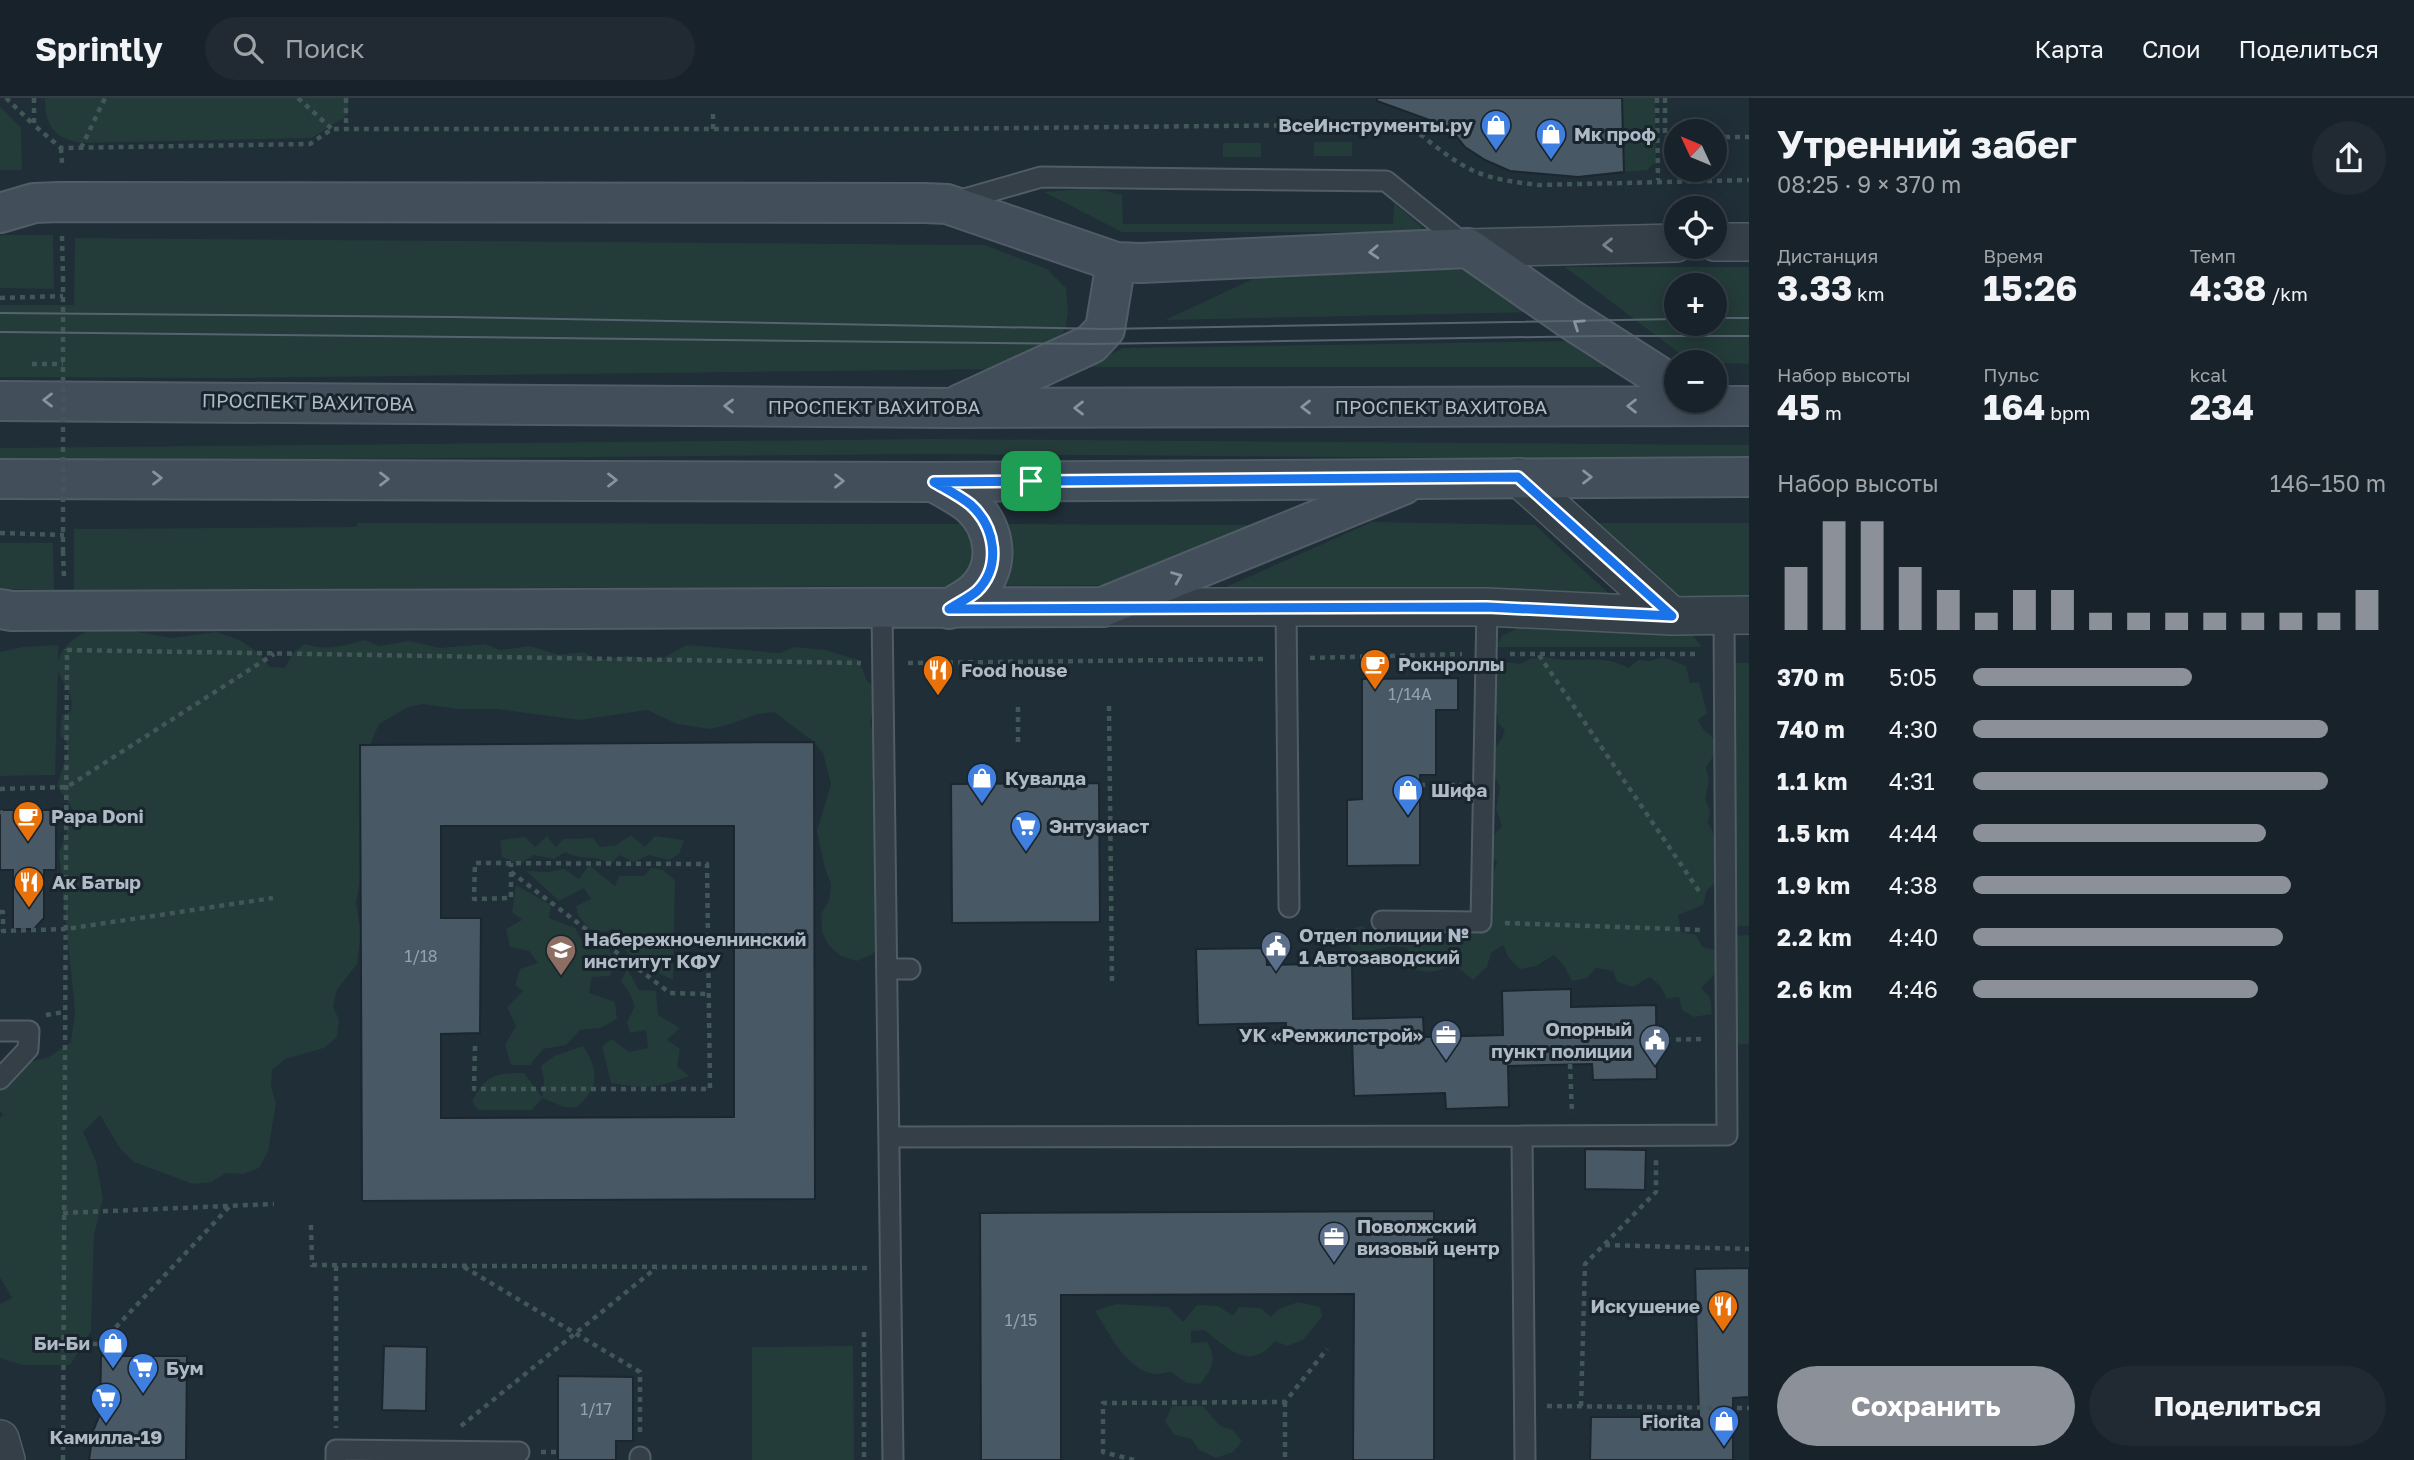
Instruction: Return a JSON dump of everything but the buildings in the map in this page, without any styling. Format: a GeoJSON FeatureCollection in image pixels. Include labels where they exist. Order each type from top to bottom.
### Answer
{"type":"FeatureCollection","features":[{"type":"Feature","properties":{"kind":"main road"},"geometry":{"type":"LineString","coordinates":[[0,186],[17,208],[947,204],[1116,262],[1468,248],[1570,319],[1664,379]]}},
{"type":"Feature","properties":{"kind":"main road"},"geometry":{"type":"LineString","coordinates":[[951,408],[1091,344],[1105,329],[1116,262]]}},
{"type":"Feature","properties":{"kind":"main road","name":"ПРОСПЕКТ ВАХИТОВА"},"geometry":{"type":"LineString","coordinates":[[0,401],[951,408],[1664,398]]}},
{"type":"Feature","properties":{"kind":"main road","name":"ПРОСПЕКТ ВАХИТОВА"},"geometry":{"type":"LineString","coordinates":[[1727,403],[1749,406]]}},
{"type":"Feature","properties":{"kind":"main road"},"geometry":{"type":"LineString","coordinates":[[0,479],[934,482],[1749,477]]}},
{"type":"Feature","properties":{"kind":"main road"},"geometry":{"type":"LineString","coordinates":[[4,613],[1103,607],[1421,478]]}},
{"type":"Feature","properties":{"kind":"main road"},"geometry":{"type":"LineString","coordinates":[[934,482],[970,504],[987,523],[994,547],[989,573],[976,592],[949,609]]}},
{"type":"Feature","properties":{"kind":"street"},"geometry":{"type":"LineString","coordinates":[[1727,242],[1749,242]]}},
{"type":"Feature","properties":{"kind":"street"},"geometry":{"type":"LineString","coordinates":[[1468,248],[1664,243]]}},
{"type":"Feature","properties":{"kind":"street"},"geometry":{"type":"LineString","coordinates":[[1518,477],[1672,616]]}},
{"type":"Feature","properties":{"kind":"street"},"geometry":{"type":"LineString","coordinates":[[1103,607],[1487,607],[1672,616],[1737,616]]}},
{"type":"Feature","properties":{"kind":"street"},"geometry":{"type":"LineString","coordinates":[[0,1439],[6,1460]]}},
{"type":"Feature","properties":{"kind":"lane"},"geometry":{"type":"LineString","coordinates":[[947,204],[1041,177],[1386,181],[1468,248]]}},
{"type":"Feature","properties":{"kind":"lane"},"geometry":{"type":"LineString","coordinates":[[1286,607],[1289,907]]}},
{"type":"Feature","properties":{"kind":"lane"},"geometry":{"type":"LineString","coordinates":[[1382,921],[1481,922],[1487,607]]}},
{"type":"Feature","properties":{"kind":"lane"},"geometry":{"type":"LineString","coordinates":[[882,610],[893,1460]]}},
{"type":"Feature","properties":{"kind":"lane"},"geometry":{"type":"LineString","coordinates":[[890,1137],[1727,1135],[1726,931],[1737,616]]}},
{"type":"Feature","properties":{"kind":"lane"},"geometry":{"type":"LineString","coordinates":[[887,969],[910,970]]}},
{"type":"Feature","properties":{"kind":"lane"},"geometry":{"type":"LineString","coordinates":[[0,1031],[29,1031],[28,1049],[0,1079]]}},
{"type":"Feature","properties":{"kind":"lane"},"geometry":{"type":"LineString","coordinates":[[1522,1136],[1525,1460]]}},
{"type":"Feature","properties":{"kind":"lane"},"geometry":{"type":"LineString","coordinates":[[336,1455],[431,1451],[520,1452]]}},
{"type":"Feature","properties":{"kind":"path"},"geometry":{"type":"LineString","coordinates":[[6,98],[61,148],[310,144],[332,129],[1407,124],[1473,171],[1504,181],[1538,185],[1664,180]]}},
{"type":"Feature","properties":{"kind":"path"},"geometry":{"type":"LineString","coordinates":[[34,98],[34,125]]}},
{"type":"Feature","properties":{"kind":"path"},"geometry":{"type":"LineString","coordinates":[[81,148],[105,98]]}},
{"type":"Feature","properties":{"kind":"path"},"geometry":{"type":"LineString","coordinates":[[298,98],[332,129]]}},
{"type":"Feature","properties":{"kind":"path"},"geometry":{"type":"LineString","coordinates":[[346,98],[346,129]]}},
{"type":"Feature","properties":{"kind":"path"},"geometry":{"type":"LineString","coordinates":[[1657,98],[1658,180]]}},
{"type":"Feature","properties":{"kind":"path"},"geometry":{"type":"LineString","coordinates":[[1665,98],[1665,119]]}},
{"type":"Feature","properties":{"kind":"path"},"geometry":{"type":"LineString","coordinates":[[713,114],[713,129]]}},
{"type":"Feature","properties":{"kind":"path"},"geometry":{"type":"LineString","coordinates":[[1727,137],[1749,137]]}},
{"type":"Feature","properties":{"kind":"path"},"geometry":{"type":"LineString","coordinates":[[61,148],[62,163]]}},
{"type":"Feature","properties":{"kind":"path"},"geometry":{"type":"LineString","coordinates":[[1727,180],[1749,180]]}},
{"type":"Feature","properties":{"kind":"path"},"geometry":{"type":"LineString","coordinates":[[62,235],[64,578]]}},
{"type":"Feature","properties":{"kind":"path"},"geometry":{"type":"LineString","coordinates":[[0,298],[63,296]]}},
{"type":"Feature","properties":{"kind":"path"},"geometry":{"type":"LineString","coordinates":[[0,533],[64,535]]}},
{"type":"Feature","properties":{"kind":"path"},"geometry":{"type":"LineString","coordinates":[[62,1460],[66,642]]}},
{"type":"Feature","properties":{"kind":"path"},"geometry":{"type":"LineString","coordinates":[[0,789],[67,788],[274,654]]}},
{"type":"Feature","properties":{"kind":"path"},"geometry":{"type":"LineString","coordinates":[[1539,654],[1726,931]]}},
{"type":"Feature","properties":{"kind":"path"},"geometry":{"type":"LineString","coordinates":[[1109,706],[1112,982]]}},
{"type":"Feature","properties":{"kind":"path"},"geometry":{"type":"LineString","coordinates":[[1018,707],[1018,744]]}},
{"type":"Feature","properties":{"kind":"path"},"geometry":{"type":"LineString","coordinates":[[1420,785],[1484,784]]}},
{"type":"Feature","properties":{"kind":"path"},"geometry":{"type":"LineString","coordinates":[[475,1046],[474,1089],[710,1089],[707,864],[510,863],[475,863],[474,899],[511,898],[510,863]]}},
{"type":"Feature","properties":{"kind":"path"},"geometry":{"type":"LineString","coordinates":[[510,871],[670,993],[707,994]]}},
{"type":"Feature","properties":{"kind":"path"},"geometry":{"type":"LineString","coordinates":[[0,912],[3,912],[3,931],[46,931],[273,898]]}},
{"type":"Feature","properties":{"kind":"path"},"geometry":{"type":"LineString","coordinates":[[1481,922],[1726,931]]}},
{"type":"Feature","properties":{"kind":"path"},"geometry":{"type":"LineString","coordinates":[[39,923],[46,931]]}},
{"type":"Feature","properties":{"kind":"path"},"geometry":{"type":"LineString","coordinates":[[1656,1041],[1726,1039]]}},
{"type":"Feature","properties":{"kind":"path"},"geometry":{"type":"LineString","coordinates":[[1570,1064],[1572,1136]]}},
{"type":"Feature","properties":{"kind":"path"},"geometry":{"type":"LineString","coordinates":[[1581,1406],[1586,1264],[1656,1192],[1656,1135]]}},
{"type":"Feature","properties":{"kind":"path"},"geometry":{"type":"LineString","coordinates":[[63,1213],[274,1204]]}},
{"type":"Feature","properties":{"kind":"path"},"geometry":{"type":"LineString","coordinates":[[63,1344],[100,1344],[230,1206]]}},
{"type":"Feature","properties":{"kind":"path"},"geometry":{"type":"LineString","coordinates":[[311,1225],[312,1265],[890,1268]]}},
{"type":"Feature","properties":{"kind":"path"},"geometry":{"type":"LineString","coordinates":[[1604,1245],[1749,1249]]}},
{"type":"Feature","properties":{"kind":"path"},"geometry":{"type":"LineString","coordinates":[[336,1266],[336,1455]]}},
{"type":"Feature","properties":{"kind":"path"},"geometry":{"type":"LineString","coordinates":[[462,1266],[640,1372],[640,1459]]}},
{"type":"Feature","properties":{"kind":"path"},"geometry":{"type":"LineString","coordinates":[[431,1451],[657,1267]]}},
{"type":"Feature","properties":{"kind":"path"},"geometry":{"type":"LineString","coordinates":[[1285,1460],[1285,1402],[1327,1349]]}},
{"type":"Feature","properties":{"kind":"path"},"geometry":{"type":"LineString","coordinates":[[1134,1460],[1104,1451],[1103,1403],[1285,1402]]}},
{"type":"Feature","properties":{"kind":"path"},"geometry":{"type":"LineString","coordinates":[[1524,1406],[1749,1408]]}},
{"type":"Feature","properties":{"kind":"green space"},"geometry":{"type":"Polygon","coordinates":[[[45,98],[348,98],[348,115],[312,138],[81,143],[64,138],[52,129],[45,98]]]}},
{"type":"Feature","properties":{"kind":"green space"},"geometry":{"type":"Polygon","coordinates":[[[1622,98],[1655,98],[1656,162],[1647,170],[1624,172],[1622,98]]]}},
{"type":"Feature","properties":{"kind":"green space"},"geometry":{"type":"Polygon","coordinates":[[[0,106],[21,128],[22,170],[0,170],[0,106]]]}},
{"type":"Feature","properties":{"kind":"green space"},"geometry":{"type":"Polygon","coordinates":[[[1314,142],[1352,142],[1352,156],[1314,156],[1314,142]]]}},
{"type":"Feature","properties":{"kind":"green space"},"geometry":{"type":"Polygon","coordinates":[[[1223,143],[1261,143],[1261,157],[1223,157],[1223,143]]]}},
{"type":"Feature","properties":{"kind":"green space"},"geometry":{"type":"Polygon","coordinates":[[[1093,188],[1122,195],[1123,224],[1393,224],[1394,203],[1421,226],[1421,232],[1122,232],[1044,192],[1093,188]]]}},
{"type":"Feature","properties":{"kind":"green space"},"geometry":{"type":"Polygon","coordinates":[[[0,235],[53,235],[54,289],[0,288],[0,235]]]}},
{"type":"Feature","properties":{"kind":"green space"},"geometry":{"type":"Polygon","coordinates":[[[75,238],[985,245],[1047,269],[1066,288],[1068,312],[1066,326],[1058,342],[1009,369],[225,378],[0,377],[0,305],[74,305],[75,238]]]}},
{"type":"Feature","properties":{"kind":"green space"},"geometry":{"type":"Polygon","coordinates":[[[1565,267],[1749,267],[1749,364],[1727,363],[1727,350],[1675,350],[1565,267]]]}},
{"type":"Feature","properties":{"kind":"green space"},"geometry":{"type":"Polygon","coordinates":[[[1467,269],[1540,312],[1165,320],[1268,272],[1467,269]]]}},
{"type":"Feature","properties":{"kind":"green space"},"geometry":{"type":"Polygon","coordinates":[[[1575,341],[1607,367],[1083,367],[1123,348],[1575,341]]]}},
{"type":"Feature","properties":{"kind":"green space"},"geometry":{"type":"Polygon","coordinates":[[[931,439],[1749,445],[1749,460],[932,454],[0,462],[0,448],[931,439]]]}},
{"type":"Feature","properties":{"kind":"green space"},"geometry":{"type":"Polygon","coordinates":[[[1372,522],[1535,525],[1618,602],[1212,593],[1372,522]]]}},
{"type":"Feature","properties":{"kind":"green space"},"geometry":{"type":"Polygon","coordinates":[[[357,523],[966,524],[975,534],[975,566],[959,586],[74,590],[74,529],[357,527],[357,523]]]}},
{"type":"Feature","properties":{"kind":"green space"},"geometry":{"type":"Polygon","coordinates":[[[1593,523],[1749,523],[1749,598],[1686,602],[1593,523]]]}},
{"type":"Feature","properties":{"kind":"green space"},"geometry":{"type":"Polygon","coordinates":[[[1004,524],[1249,525],[1116,585],[1000,586],[1004,524]]]}},
{"type":"Feature","properties":{"kind":"green space"},"geometry":{"type":"Polygon","coordinates":[[[0,543],[53,543],[54,590],[0,589],[0,543]]]}},
{"type":"Feature","properties":{"kind":"green space"},"geometry":{"type":"Polygon","coordinates":[[[99,625],[172,638],[216,632],[239,640],[259,653],[270,667],[285,668],[293,653],[305,644],[328,647],[365,640],[379,646],[409,641],[440,648],[485,644],[500,650],[530,646],[559,655],[584,652],[597,660],[628,656],[659,660],[687,645],[780,653],[794,647],[825,650],[859,660],[867,681],[880,693],[870,722],[879,756],[872,783],[884,828],[874,861],[883,893],[883,943],[872,954],[857,961],[841,956],[829,946],[822,932],[821,914],[829,901],[831,884],[817,831],[831,784],[823,753],[814,742],[774,712],[758,714],[710,729],[677,724],[647,710],[580,720],[497,709],[458,709],[423,704],[408,707],[379,724],[364,759],[366,855],[356,902],[361,933],[357,964],[337,990],[333,1006],[339,1020],[337,1037],[324,1048],[285,1059],[272,1070],[271,1087],[276,1103],[268,1152],[259,1168],[243,1174],[226,1173],[211,1182],[193,1184],[134,1162],[121,1150],[100,1115],[83,1132],[96,1161],[103,1198],[94,1235],[91,1331],[70,1365],[23,1365],[0,1358],[0,1304],[12,1298],[0,1277],[0,1118],[3,1114],[0,1111],[0,1081],[22,1064],[49,1057],[71,1042],[75,1012],[59,853],[74,811],[57,786],[69,747],[60,734],[62,715],[70,712],[71,701],[58,671],[55,775],[0,776],[0,652],[23,647],[58,645],[58,661],[60,654],[69,644],[99,625]]]}},
{"type":"Feature","properties":{"kind":"green space"},"geometry":{"type":"Polygon","coordinates":[[[1522,626],[1692,634],[1702,647],[1496,647],[1502,636],[1522,626]]]}},
{"type":"Feature","properties":{"kind":"green space"},"geometry":{"type":"Polygon","coordinates":[[[1547,657],[1608,661],[1628,668],[1639,660],[1650,661],[1663,657],[1686,666],[1690,683],[1699,682],[1707,713],[1698,720],[1714,739],[1715,753],[1706,768],[1709,780],[1705,799],[1710,810],[1708,823],[1715,837],[1717,881],[1707,890],[1703,905],[1678,915],[1681,932],[1696,935],[1702,947],[1719,951],[1714,975],[1701,988],[1710,997],[1712,1014],[1694,1017],[1682,1010],[1679,997],[1667,999],[1661,987],[1650,977],[1633,987],[1617,982],[1613,971],[1596,968],[1587,978],[1572,981],[1565,967],[1554,955],[1536,966],[1520,969],[1509,958],[1503,945],[1491,953],[1487,967],[1473,980],[1454,964],[1435,971],[1416,970],[1407,948],[1394,946],[1355,954],[1346,942],[1331,935],[1336,928],[1349,930],[1361,926],[1371,931],[1385,927],[1408,927],[1431,931],[1434,946],[1442,945],[1446,935],[1460,929],[1475,934],[1489,926],[1493,918],[1490,891],[1497,863],[1489,852],[1491,839],[1502,826],[1496,809],[1500,787],[1490,768],[1489,756],[1505,730],[1498,723],[1493,707],[1493,660],[1520,664],[1530,659],[1547,657]]]}},
{"type":"Feature","properties":{"kind":"green space"},"geometry":{"type":"Polygon","coordinates":[[[1731,663],[1749,663],[1749,926],[1732,926],[1731,663]]]}},
{"type":"Feature","properties":{"kind":"green space"},"geometry":{"type":"Polygon","coordinates":[[[631,835],[645,847],[655,836],[684,840],[679,854],[669,860],[649,855],[634,862],[619,855],[611,864],[565,852],[554,859],[534,855],[520,864],[502,857],[500,840],[525,837],[535,847],[547,836],[556,847],[563,839],[593,838],[600,847],[616,845],[631,835]]]}},
{"type":"Feature","properties":{"kind":"green space"},"geometry":{"type":"Polygon","coordinates":[[[589,865],[615,886],[619,876],[644,876],[651,868],[663,870],[675,880],[673,980],[630,955],[614,928],[606,932],[589,929],[578,915],[576,906],[591,899],[584,888],[559,901],[526,871],[548,872],[564,869],[579,879],[589,865]]]}},
{"type":"Feature","properties":{"kind":"green space"},"geometry":{"type":"Polygon","coordinates":[[[516,885],[551,905],[549,918],[575,928],[587,950],[608,947],[616,964],[610,976],[592,977],[589,993],[615,1002],[617,1019],[600,1028],[580,1030],[566,1045],[543,1049],[530,1065],[511,1065],[505,1045],[516,1026],[507,1007],[523,991],[515,985],[520,969],[538,963],[529,951],[510,947],[506,929],[522,920],[512,912],[516,885]]]}},
{"type":"Feature","properties":{"kind":"green space"},"geometry":{"type":"Polygon","coordinates":[[[1749,935],[1749,1044],[1739,1044],[1733,1039],[1733,936],[1749,935]]]}},
{"type":"Feature","properties":{"kind":"green space"},"geometry":{"type":"Polygon","coordinates":[[[627,969],[639,990],[656,991],[658,1015],[680,1028],[667,1040],[680,1049],[677,1066],[689,1076],[650,1087],[611,1083],[602,1046],[612,1039],[629,1052],[648,1048],[646,1030],[630,1033],[627,1022],[635,1006],[621,982],[627,969]]]}},
{"type":"Feature","properties":{"kind":"green space"},"geometry":{"type":"Polygon","coordinates":[[[583,1046],[592,1064],[594,1079],[589,1093],[576,1108],[564,1107],[542,1098],[532,1110],[478,1110],[472,1102],[487,1081],[505,1074],[524,1073],[542,1097],[544,1081],[541,1066],[554,1056],[583,1046]]]}},
{"type":"Feature","properties":{"kind":"green space"},"geometry":{"type":"Polygon","coordinates":[[[1298,1302],[1320,1307],[1322,1317],[1303,1340],[1287,1346],[1275,1341],[1257,1355],[1248,1356],[1230,1350],[1204,1330],[1191,1331],[1191,1343],[1207,1342],[1213,1359],[1200,1384],[1187,1383],[1171,1372],[1152,1374],[1140,1369],[1117,1347],[1095,1311],[1116,1304],[1168,1307],[1183,1322],[1197,1305],[1218,1306],[1233,1316],[1239,1307],[1261,1308],[1271,1317],[1277,1310],[1298,1302]]]}},
{"type":"Feature","properties":{"kind":"green space"},"geometry":{"type":"Polygon","coordinates":[[[853,1346],[854,1460],[752,1460],[752,1347],[853,1346]]]}},
{"type":"Feature","properties":{"kind":"green space"},"geometry":{"type":"Polygon","coordinates":[[[1172,1406],[1203,1406],[1220,1426],[1233,1430],[1242,1441],[1233,1452],[1216,1458],[1199,1450],[1192,1439],[1175,1435],[1165,1422],[1172,1406]]]}},
{"type":"Feature","properties":{"kind":"tram line"},"geometry":{"type":"LineString","coordinates":[[0,313],[452,317],[1105,329],[1664,319]]}},
{"type":"Feature","properties":{"kind":"tram line"},"geometry":{"type":"LineString","coordinates":[[1727,318],[1749,318]]}},
{"type":"Feature","properties":{"kind":"tram line"},"geometry":{"type":"LineString","coordinates":[[0,332],[1091,344],[1749,336]]}},
{"type":"Feature","properties":{"kind":"place","name":"ВсеИнструменты.ру"},"geometry":{"type":"Point","coordinates":[1496,152]}},
{"type":"Feature","properties":{"kind":"place","name":"Мк проф"},"geometry":{"type":"Point","coordinates":[1551,161]}},
{"type":"Feature","properties":{"kind":"place","name":"Рокнроллы"},"geometry":{"type":"Point","coordinates":[1375,691]}},
{"type":"Feature","properties":{"kind":"place","name":"Food house"},"geometry":{"type":"Point","coordinates":[938,697]}},
{"type":"Feature","properties":{"kind":"place","name":"Кувалда"},"geometry":{"type":"Point","coordinates":[982,805]}},
{"type":"Feature","properties":{"kind":"place","name":"Шифа"},"geometry":{"type":"Point","coordinates":[1408,817]}},
{"type":"Feature","properties":{"kind":"place","name":"Papa Doni"},"geometry":{"type":"Point","coordinates":[28,843]}},
{"type":"Feature","properties":{"kind":"place","name":"Энтузиаст"},"geometry":{"type":"Point","coordinates":[1026,853]}},
{"type":"Feature","properties":{"kind":"place","name":"Ак Батыр"},"geometry":{"type":"Point","coordinates":[29,909]}},
{"type":"Feature","properties":{"kind":"place","name":"Отдел полиции № 1 Автозаводский"},"geometry":{"type":"Point","coordinates":[1276,973]}},
{"type":"Feature","properties":{"kind":"place","name":"Набережночелнинский институт КФУ"},"geometry":{"type":"Point","coordinates":[561,977]}},
{"type":"Feature","properties":{"kind":"place","name":"УК «Ремжилстрой»"},"geometry":{"type":"Point","coordinates":[1446,1062]}},
{"type":"Feature","properties":{"kind":"place","name":"Опорный пункт полиции"},"geometry":{"type":"Point","coordinates":[1655,1067]}},
{"type":"Feature","properties":{"kind":"place","name":"Поволжский визовый центр"},"geometry":{"type":"Point","coordinates":[1334,1264]}},
{"type":"Feature","properties":{"kind":"place","name":"Искушение"},"geometry":{"type":"Point","coordinates":[1723,1333]}},
{"type":"Feature","properties":{"kind":"place","name":"Би-Би"},"geometry":{"type":"Point","coordinates":[113,1370]}},
{"type":"Feature","properties":{"kind":"place","name":"Бум"},"geometry":{"type":"Point","coordinates":[143,1395]}},
{"type":"Feature","properties":{"kind":"place","name":"Камилла-19"},"geometry":{"type":"Point","coordinates":[106,1425]}},
{"type":"Feature","properties":{"kind":"place","name":"Fiorita"},"geometry":{"type":"Point","coordinates":[1724,1448]}},
{"type":"Feature","properties":{"kind":"route"},"geometry":{"type":"LineString","coordinates":[[1518,477],[1672,616],[1487,607],[949,609],[976,592],[989,573],[994,547],[987,523],[970,504],[934,482],[1031,481],[1518,477]]}}]}
